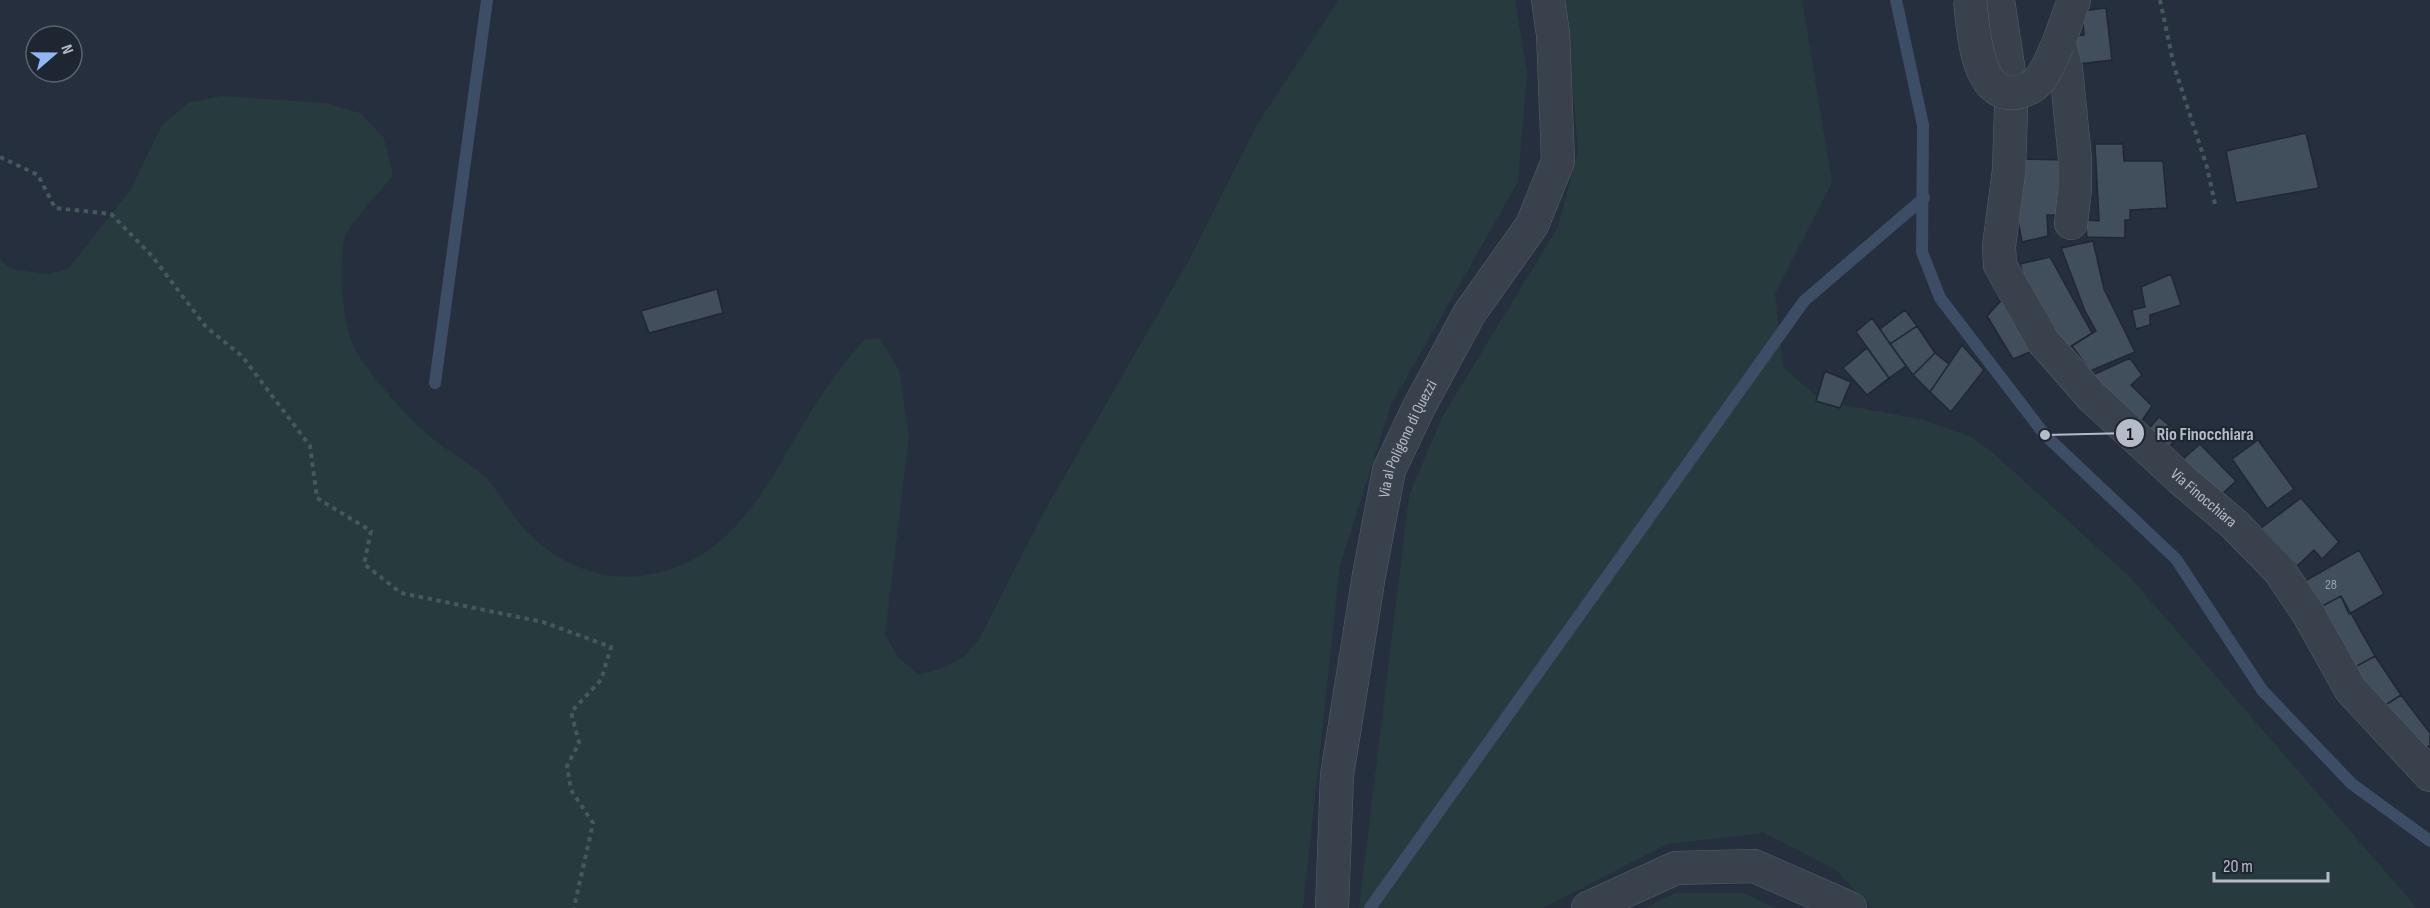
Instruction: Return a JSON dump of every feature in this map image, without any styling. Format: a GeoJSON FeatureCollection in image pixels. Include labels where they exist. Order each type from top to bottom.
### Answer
{"type":"FeatureCollection","features":[{"type":"Feature","properties":{"kind":"street","name":"Via al Poligono di Quezzi"},"geometry":{"type":"LineString","coordinates":[[1332,908],[1337,775],[1369,575],[1389,470],[1469,314],[1532,225],[1558,161],[1553,34],[1548,0]]}},
{"type":"Feature","properties":{"kind":"street"},"geometry":{"type":"LineString","coordinates":[[1970,0],[1980,62],[1986,80],[2007,93],[2028,89],[2040,80],[2059,42],[2074,0]]}},
{"type":"Feature","properties":{"kind":"street"},"geometry":{"type":"LineString","coordinates":[[1998,0],[2009,73]]}},
{"type":"Feature","properties":{"kind":"street"},"geometry":{"type":"LineString","coordinates":[[2059,42],[2066,69],[2074,159],[2075,189],[2071,223]]}},
{"type":"Feature","properties":{"kind":"street","name":"Via Finocchiara"},"geometry":{"type":"LineString","coordinates":[[2012,110],[2009,170],[1999,246],[2000,265],[2043,341],[2092,397],[2181,480],[2235,524],[2279,570],[2308,613],[2351,690],[2430,775]]}},
{"type":"Feature","properties":{"kind":"street"},"geometry":{"type":"LineString","coordinates":[[1588,908],[1676,868],[1754,866],[1850,908]]}},
{"type":"Feature","properties":{"kind":"path"},"geometry":{"type":"LineString","coordinates":[[2160,0],[2174,66],[2205,159],[2215,204]]}},
{"type":"Feature","properties":{"kind":"path"},"geometry":{"type":"LineString","coordinates":[[0,157],[38,175],[55,208],[111,214],[152,256],[206,327],[242,356],[310,446],[317,498],[371,531],[364,564],[401,593],[543,622],[611,647],[601,680],[571,712],[579,743],[567,765],[571,790],[593,823],[574,908]]}},
{"type":"Feature","properties":{"kind":"green space"},"geometry":{"type":"Polygon","coordinates":[[[1339,0],[1515,0],[1527,72],[1518,182],[1391,405],[1340,565],[1303,908],[0,908],[0,259],[11,269],[47,274],[68,269],[131,189],[162,125],[188,103],[221,96],[325,103],[360,113],[384,138],[393,176],[348,231],[343,248],[344,307],[353,345],[375,379],[397,404],[433,439],[484,476],[532,537],[550,552],[590,571],[611,576],[632,577],[653,574],[675,568],[714,546],[745,516],[758,499],[817,402],[847,360],[864,340],[879,338],[899,370],[909,436],[885,635],[899,658],[919,675],[943,668],[964,657],[979,639],[1044,512],[1190,258],[1258,123],[1339,0]]]}},
{"type":"Feature","properties":{"kind":"green space"},"geometry":{"type":"Polygon","coordinates":[[[1565,0],[1802,0],[1832,182],[1775,294],[1783,367],[1822,401],[1924,420],[1971,437],[1991,451],[2130,577],[2417,908],[1872,908],[1836,870],[1764,833],[1668,844],[1543,908],[1359,908],[1409,496],[1442,417],[1558,227],[1578,151],[1565,0]]]}},
{"type":"Feature","properties":{"kind":"green space"},"geometry":{"type":"Polygon","coordinates":[[[1675,893],[1744,893],[1775,908],[1645,908],[1675,893]]]}},
{"type":"Feature","properties":{"kind":"building"},"geometry":{"type":"Polygon","coordinates":[[[2106,8],[2112,60],[2078,64],[2075,36],[2084,35],[2082,11],[2106,8]]]}},
{"type":"Feature","properties":{"kind":"building"},"geometry":{"type":"Polygon","coordinates":[[[2306,133],[2319,188],[2236,203],[2226,151],[2306,133]]]}},
{"type":"Feature","properties":{"kind":"building"},"geometry":{"type":"Polygon","coordinates":[[[2095,144],[2123,144],[2124,161],[2163,161],[2167,208],[2130,210],[2130,220],[2125,220],[2125,238],[2087,237],[2085,220],[2099,221],[2095,144]]]}},
{"type":"Feature","properties":{"kind":"building"},"geometry":{"type":"Polygon","coordinates":[[[2024,159],[2069,160],[2065,215],[2047,215],[2048,236],[2022,242],[2017,215],[2024,159]]]}},
{"type":"Feature","properties":{"kind":"building"},"geometry":{"type":"Polygon","coordinates":[[[2093,241],[2104,289],[2135,352],[2090,371],[2072,346],[2096,331],[2085,311],[2061,248],[2093,241]]]}},
{"type":"Feature","properties":{"kind":"building"},"geometry":{"type":"Polygon","coordinates":[[[2050,257],[2092,333],[2065,350],[2037,317],[2020,264],[2050,257]]]}},
{"type":"Feature","properties":{"kind":"building"},"geometry":{"type":"Polygon","coordinates":[[[2171,274],[2181,305],[2150,315],[2150,325],[2136,329],[2132,310],[2145,307],[2141,287],[2171,274]]]}},
{"type":"Feature","properties":{"kind":"building"},"geometry":{"type":"Polygon","coordinates":[[[717,289],[723,313],[649,333],[641,311],[717,289]]]}},
{"type":"Feature","properties":{"kind":"building"},"geometry":{"type":"Polygon","coordinates":[[[2007,294],[2037,349],[2013,359],[1987,316],[2007,294]]]}},
{"type":"Feature","properties":{"kind":"building"},"geometry":{"type":"Polygon","coordinates":[[[1905,310],[1917,326],[1890,344],[1880,329],[1905,310]]]}},
{"type":"Feature","properties":{"kind":"building"},"geometry":{"type":"Polygon","coordinates":[[[1872,318],[1906,366],[1889,378],[1856,332],[1872,318]]]}},
{"type":"Feature","properties":{"kind":"building"},"geometry":{"type":"Polygon","coordinates":[[[1917,326],[1935,353],[1913,375],[1890,344],[1917,326]]]}},
{"type":"Feature","properties":{"kind":"building"},"geometry":{"type":"Polygon","coordinates":[[[1962,345],[1984,370],[1951,412],[1930,392],[1962,345]]]}},
{"type":"Feature","properties":{"kind":"building"},"geometry":{"type":"Polygon","coordinates":[[[1867,348],[1889,378],[1867,395],[1843,368],[1867,348]]]}},
{"type":"Feature","properties":{"kind":"building"},"geometry":{"type":"Polygon","coordinates":[[[1935,353],[1949,364],[1930,392],[1913,375],[1935,353]]]}},
{"type":"Feature","properties":{"kind":"building"},"geometry":{"type":"Polygon","coordinates":[[[2130,358],[2142,375],[2131,385],[2152,406],[2135,431],[2084,379],[2130,358]]]}},
{"type":"Feature","properties":{"kind":"building"},"geometry":{"type":"Polygon","coordinates":[[[1825,371],[1851,382],[1840,408],[1816,401],[1825,371]]]}},
{"type":"Feature","properties":{"kind":"building"},"geometry":{"type":"Polygon","coordinates":[[[2159,417],[2180,434],[2165,451],[2145,433],[2159,417]]]}},
{"type":"Feature","properties":{"kind":"building"},"geometry":{"type":"Polygon","coordinates":[[[2258,440],[2294,489],[2267,509],[2232,459],[2258,440]]]}},
{"type":"Feature","properties":{"kind":"building"},"geometry":{"type":"Polygon","coordinates":[[[2200,444],[2236,481],[2220,496],[2182,460],[2200,444]]]}},
{"type":"Feature","properties":{"kind":"building"},"geometry":{"type":"Polygon","coordinates":[[[2301,498],[2339,542],[2322,559],[2314,550],[2297,566],[2261,528],[2301,498]]]}},
{"type":"Feature","properties":{"kind":"building"},"geometry":{"type":"Polygon","coordinates":[[[2359,550],[2384,594],[2349,614],[2341,596],[2315,610],[2305,581],[2359,550]]]}},
{"type":"Feature","properties":{"kind":"building"},"geometry":{"type":"Polygon","coordinates":[[[2341,596],[2375,656],[2346,672],[2315,610],[2341,596]]]}},
{"type":"Feature","properties":{"kind":"building"},"geometry":{"type":"Polygon","coordinates":[[[2375,656],[2401,695],[2376,711],[2346,672],[2375,656]]]}},
{"type":"Feature","properties":{"kind":"building"},"geometry":{"type":"Polygon","coordinates":[[[2401,695],[2430,733],[2430,745],[2416,756],[2376,711],[2401,695]]]}},
{"type":"Feature","properties":{"kind":"waterway"},"geometry":{"type":"LineString","coordinates":[[435,383],[487,0]]}},
{"type":"Feature","properties":{"kind":"waterway"},"geometry":{"type":"LineString","coordinates":[[1896,0],[1923,125],[1922,252],[1940,298],[2045,435],[2176,559],[2262,690],[2352,784],[2430,841]]}},
{"type":"Feature","properties":{"kind":"waterway"},"geometry":{"type":"LineString","coordinates":[[1370,908],[1804,301],[1924,198]]}},
{"type":"Feature","properties":{"kind":"place","name":"Rio Finocchiara"},"geometry":{"type":"Point","coordinates":[2045,435]}}]}
